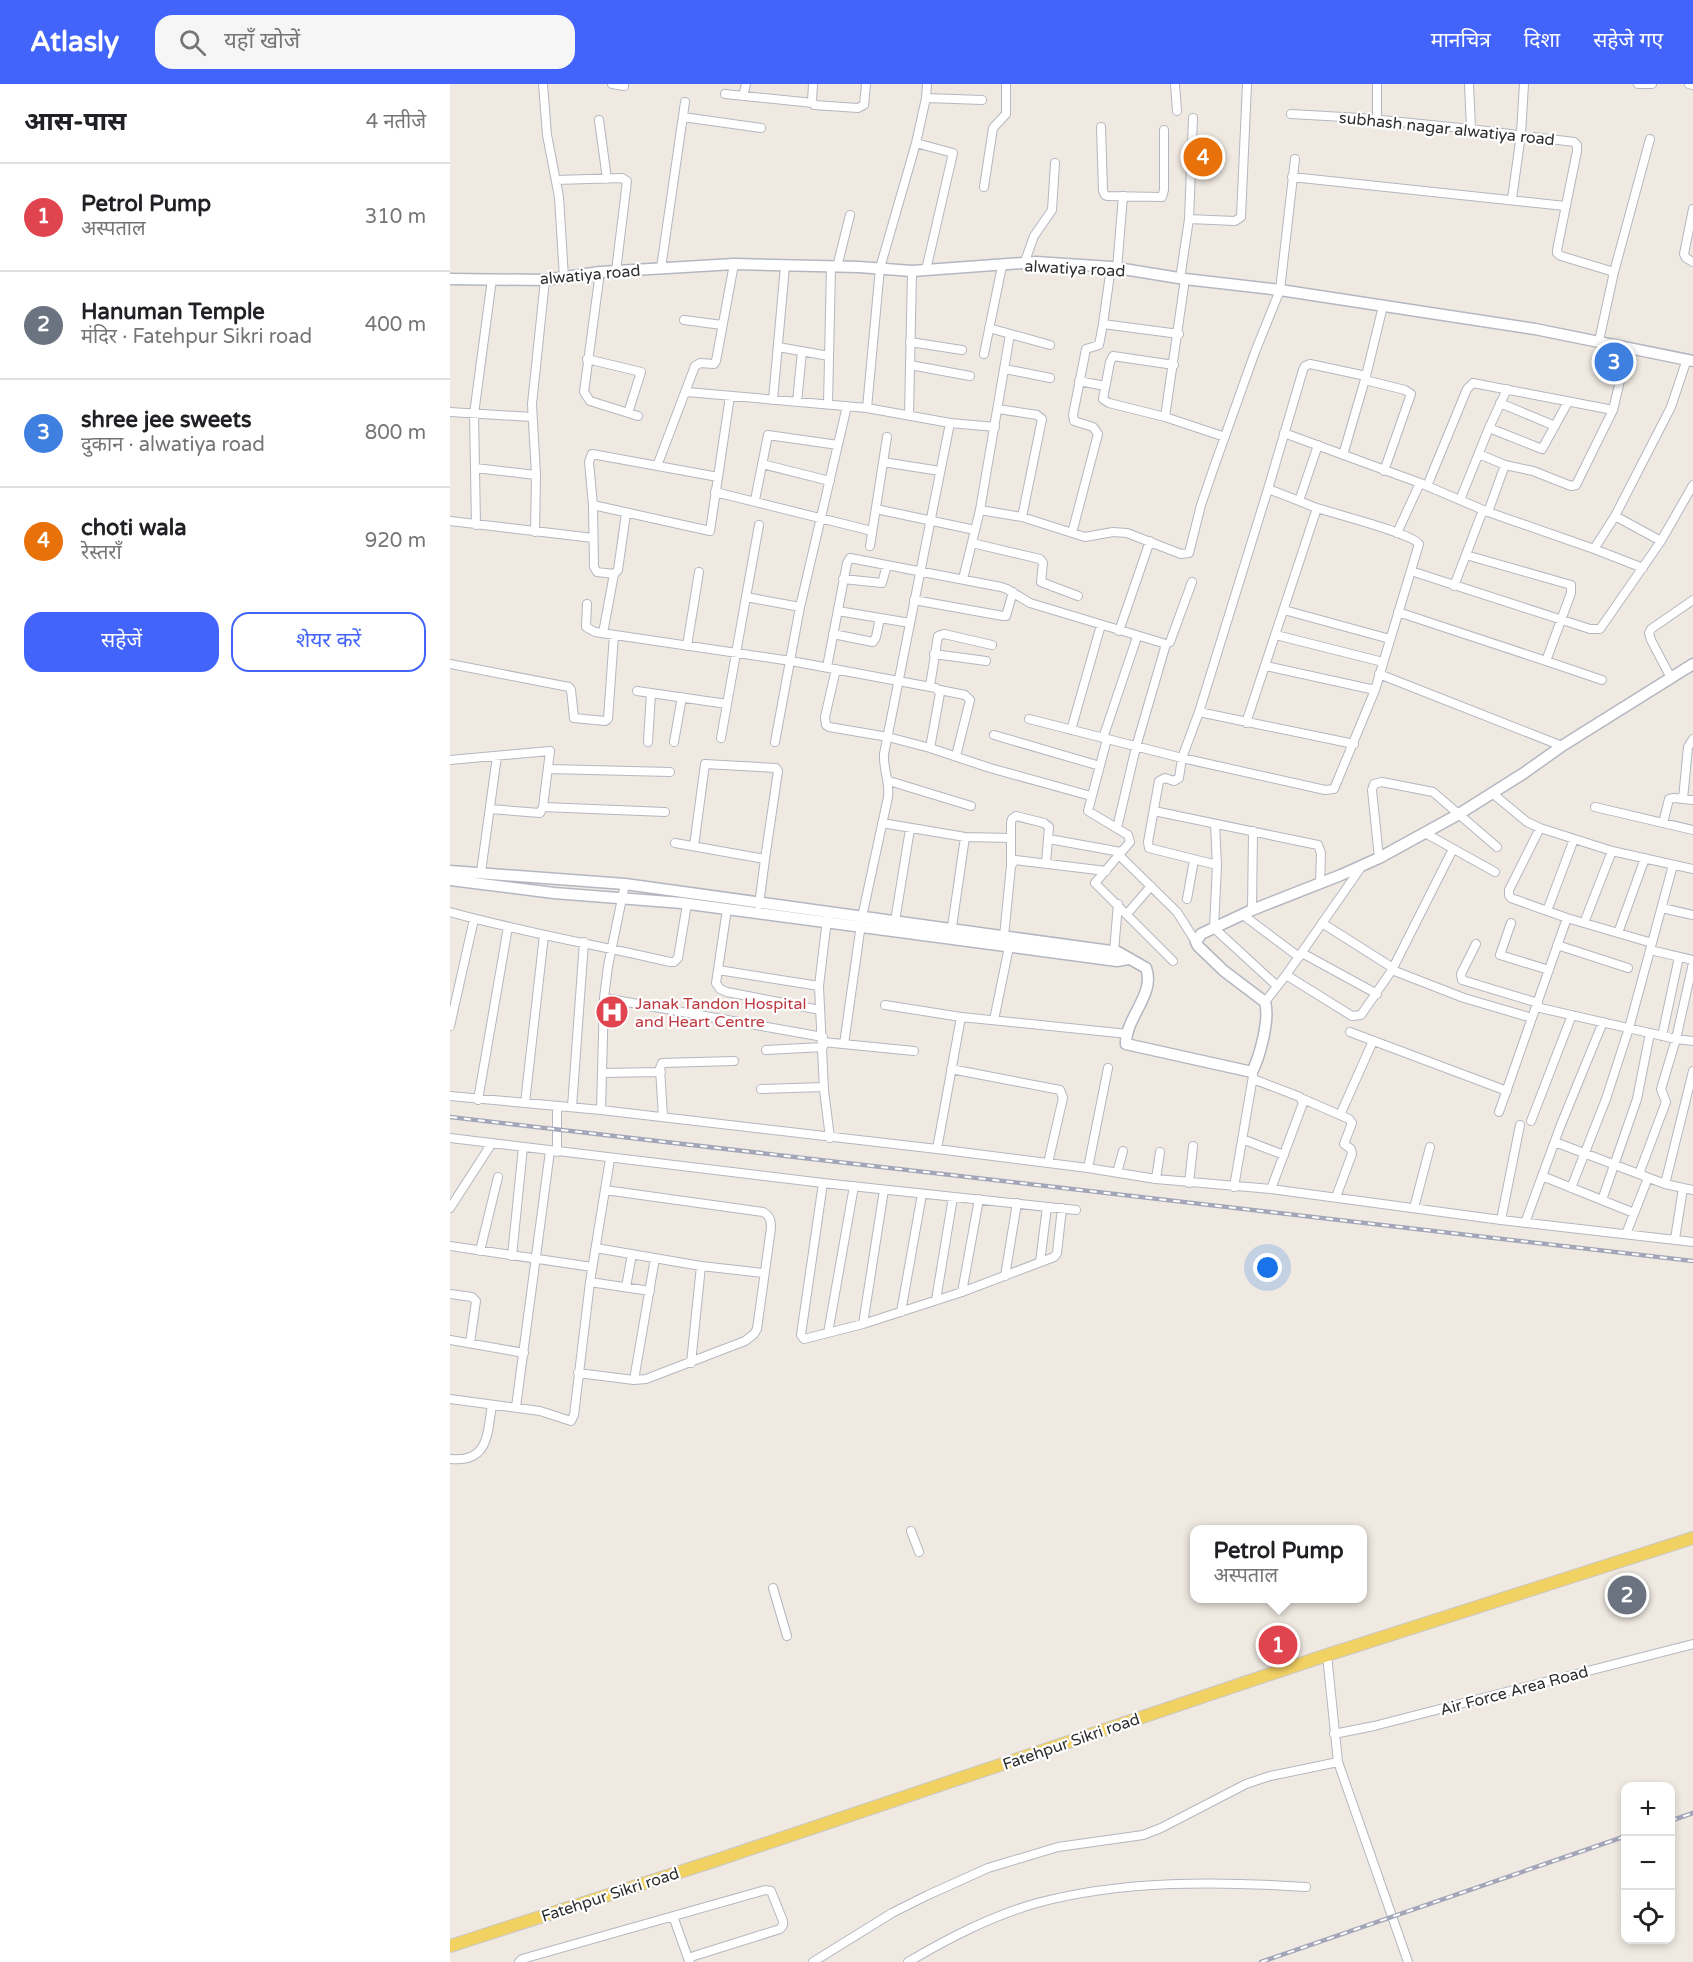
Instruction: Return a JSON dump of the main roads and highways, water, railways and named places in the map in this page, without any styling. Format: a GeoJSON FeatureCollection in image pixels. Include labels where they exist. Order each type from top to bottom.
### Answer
{"type":"FeatureCollection","features":[{"type":"Feature","properties":{"kind":"main road","name":"Fatehpur Sikri road"},"geometry":{"type":"LineString","coordinates":[[450,1946],[717,1860],[1327,1655],[1693,1538]]}},
{"type":"Feature","properties":{"kind":"railway"},"geometry":{"type":"LineString","coordinates":[[450,1117],[1693,1261]]}},
{"type":"Feature","properties":{"kind":"railway"},"geometry":{"type":"LineString","coordinates":[[1675,1819],[1693,1813]]}},
{"type":"Feature","properties":{"kind":"railway"},"geometry":{"type":"LineString","coordinates":[[1261,1962],[1621,1838]]}},
{"type":"Feature","properties":{"kind":"place","name":"choti wala"},"geometry":{"type":"Point","coordinates":[1203,157]}},
{"type":"Feature","properties":{"kind":"place","name":"shree jee sweets"},"geometry":{"type":"Point","coordinates":[1614,362]}},
{"type":"Feature","properties":{"kind":"place","name":"Janak Tandon Hospital and Heart Centre"},"geometry":{"type":"Point","coordinates":[612,1012]}},
{"type":"Feature","properties":{"kind":"place","name":"Hanuman Temple"},"geometry":{"type":"Point","coordinates":[1627,1595]}},
{"type":"Feature","properties":{"kind":"place","name":"Petrol Pump"},"geometry":{"type":"Point","coordinates":[1278,1645]}}]}
